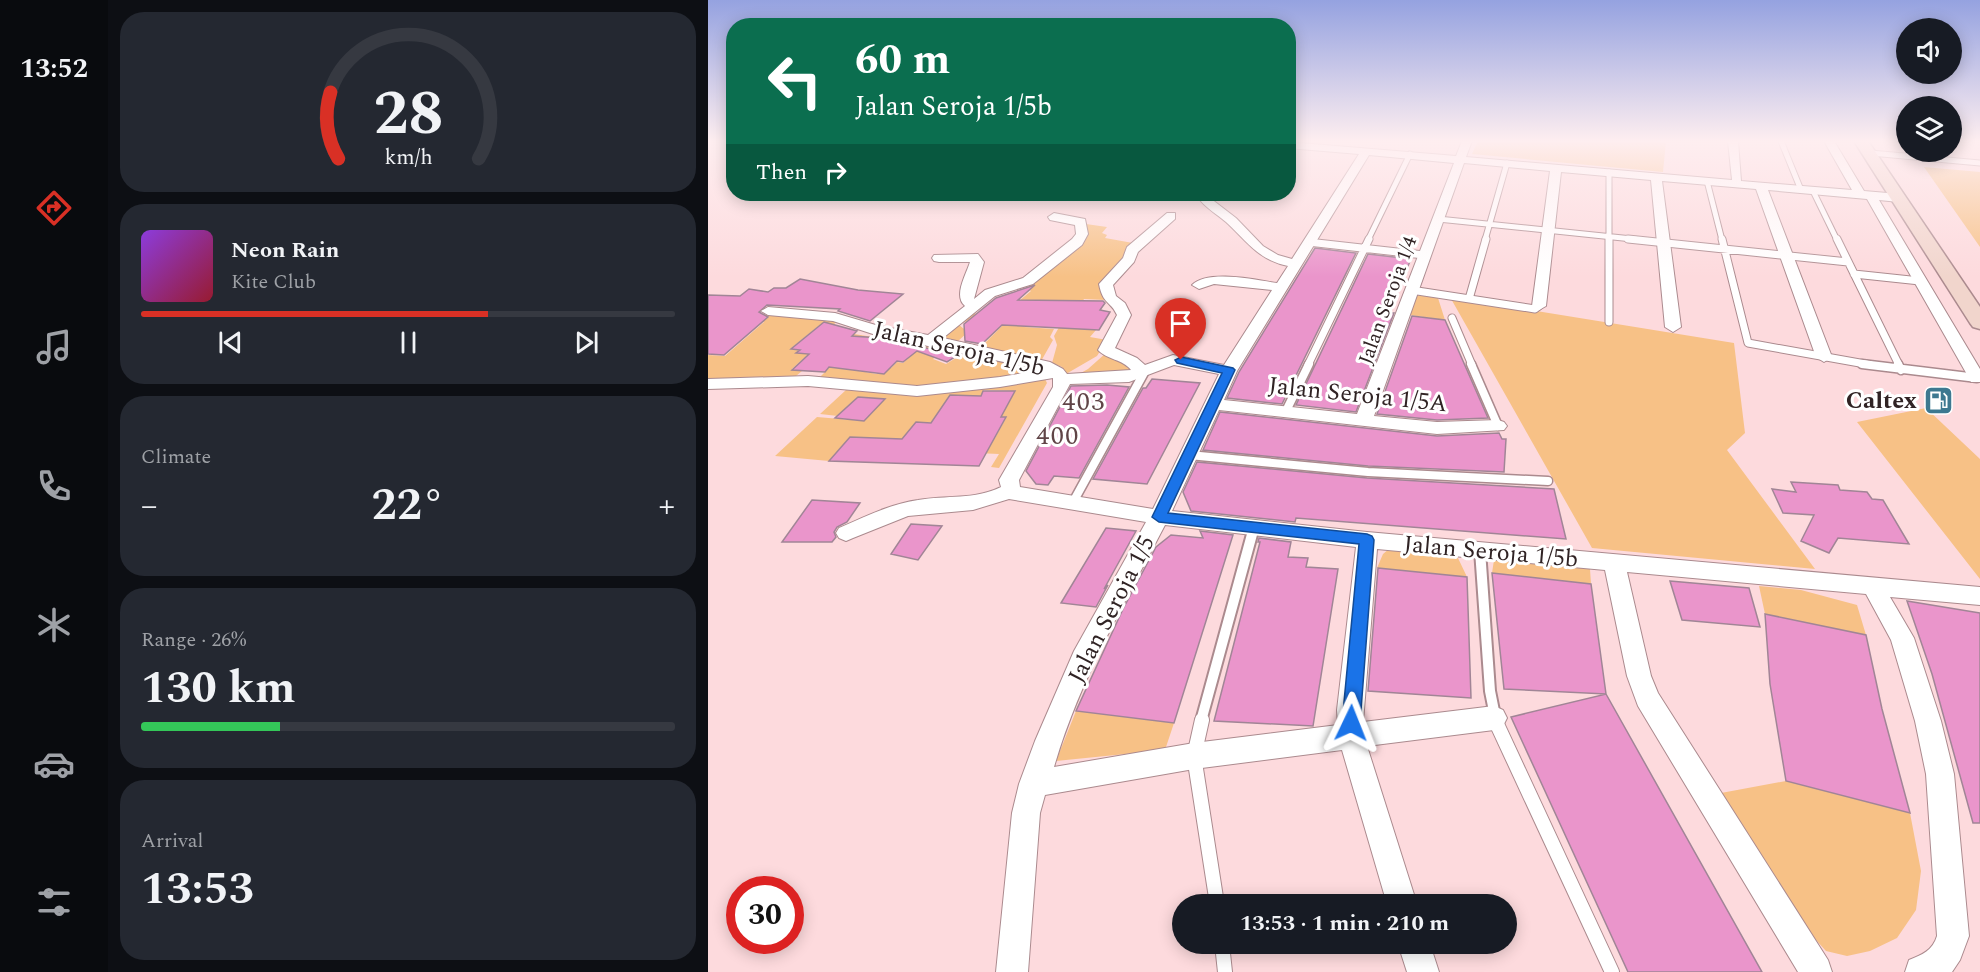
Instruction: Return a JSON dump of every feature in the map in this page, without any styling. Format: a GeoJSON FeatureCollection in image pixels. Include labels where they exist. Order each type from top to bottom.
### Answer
{"type":"FeatureCollection","features":[{"type":"Feature","properties":{"kind":"main road"},"geometry":{"type":"LineString","coordinates":[[1891,186],[1980,323]]}},
{"type":"Feature","properties":{"kind":"street","name":"Jalan Seroja 1/5"},"geometry":{"type":"LineString","coordinates":[[1012,972],[1023,833],[1033,784],[1048,741],[1083,658],[1159,517],[1229,370],[1343,186]]}},
{"type":"Feature","properties":{"kind":"street","name":"Jalan Seroja 1/4"},"geometry":{"type":"LineString","coordinates":[[1363,420],[1450,186]]}},
{"type":"Feature","properties":{"kind":"street"},"geometry":{"type":"LineString","coordinates":[[1539,306],[1554,186]]}},
{"type":"Feature","properties":{"kind":"street"},"geometry":{"type":"LineString","coordinates":[[1657,186],[1673,327]]}},
{"type":"Feature","properties":{"kind":"street"},"geometry":{"type":"LineString","coordinates":[[1761,186],[1824,357]]}},
{"type":"Feature","properties":{"kind":"street"},"geometry":{"type":"LineString","coordinates":[[1765,186],[1899,198]]}},
{"type":"Feature","properties":{"kind":"street"},"geometry":{"type":"LineString","coordinates":[[1859,186],[1920,281],[1977,378]]}},
{"type":"Feature","properties":{"kind":"street"},"geometry":{"type":"LineString","coordinates":[[1207,201],[1218,212],[1232,220],[1262,252],[1279,261],[1294,263]]}},
{"type":"Feature","properties":{"kind":"street"},"geometry":{"type":"LineString","coordinates":[[931,340],[997,290],[1028,281],[1081,238],[1079,220],[1054,216]]}},
{"type":"Feature","properties":{"kind":"street"},"geometry":{"type":"LineString","coordinates":[[1142,372],[1134,361],[1120,358],[1106,350],[1124,315],[1120,306],[1109,298],[1106,284],[1129,259],[1132,250],[1171,216]]}},
{"type":"Feature","properties":{"kind":"street"},"geometry":{"type":"LineString","coordinates":[[939,258],[974,257],[977,262],[966,295],[967,301],[975,305]]}},
{"type":"Feature","properties":{"kind":"street"},"geometry":{"type":"LineString","coordinates":[[1199,285],[1213,280],[1279,287]]}},
{"type":"Feature","properties":{"kind":"street","name":"Jalan Seroja 1/5b"},"geometry":{"type":"LineString","coordinates":[[768,311],[835,317],[876,330],[1044,365],[1060,375],[1061,387],[1010,480],[1011,490],[1017,495],[1159,517],[1367,540],[1980,596]]}},
{"type":"Feature","properties":{"kind":"street"},"geometry":{"type":"LineString","coordinates":[[708,384],[795,381],[916,391],[1060,375],[1118,378],[1173,360],[1229,370]]}},
{"type":"Feature","properties":{"kind":"street","name":"Jalan Seroja 1/5A"},"geometry":{"type":"LineString","coordinates":[[1213,404],[1437,428],[1498,426]]}},
{"type":"Feature","properties":{"kind":"street"},"geometry":{"type":"LineString","coordinates":[[846,533],[907,509],[997,499],[1011,490]]}},
{"type":"Feature","properties":{"kind":"street"},"geometry":{"type":"LineString","coordinates":[[1367,540],[1350,710],[1351,737],[1399,894]]}},
{"type":"Feature","properties":{"kind":"street"},"geometry":{"type":"LineString","coordinates":[[1614,562],[1647,698],[1816,972]]}},
{"type":"Feature","properties":{"kind":"street"},"geometry":{"type":"LineString","coordinates":[[1872,585],[1902,638],[1910,660],[1928,721],[1940,774],[1953,936],[1950,951],[1936,966],[1921,972]]}},
{"type":"Feature","properties":{"kind":"street"},"geometry":{"type":"LineString","coordinates":[[1033,784],[1194,756],[1494,718]]}},
{"type":"Feature","properties":{"kind":"street"},"geometry":{"type":"LineString","coordinates":[[1417,954],[1423,972]]}},
{"type":"Feature","properties":{"kind":"lane"},"geometry":{"type":"LineString","coordinates":[[1286,411],[1394,186]]}},
{"type":"Feature","properties":{"kind":"lane"},"geometry":{"type":"LineString","coordinates":[[1469,299],[1501,186]]}},
{"type":"Feature","properties":{"kind":"lane"},"geometry":{"type":"LineString","coordinates":[[1609,186],[1609,322]]}},
{"type":"Feature","properties":{"kind":"lane"},"geometry":{"type":"LineString","coordinates":[[1708,186],[1748,343],[1902,370],[1977,378]]}},
{"type":"Feature","properties":{"kind":"lane"},"geometry":{"type":"LineString","coordinates":[[1805,186],[1848,262],[1902,370]]}},
{"type":"Feature","properties":{"kind":"lane"},"geometry":{"type":"LineString","coordinates":[[1438,219],[1848,262]]}},
{"type":"Feature","properties":{"kind":"lane"},"geometry":{"type":"LineString","coordinates":[[1308,242],[1424,255]]}},
{"type":"Feature","properties":{"kind":"lane"},"geometry":{"type":"LineString","coordinates":[[1854,274],[1920,281]]}},
{"type":"Feature","properties":{"kind":"lane"},"geometry":{"type":"LineString","coordinates":[[1411,290],[1535,309],[1539,306]]}},
{"type":"Feature","properties":{"kind":"lane"},"geometry":{"type":"LineString","coordinates":[[1452,318],[1498,426]]}},
{"type":"Feature","properties":{"kind":"lane"},"geometry":{"type":"LineString","coordinates":[[1072,504],[1142,372]]}},
{"type":"Feature","properties":{"kind":"lane"},"geometry":{"type":"LineString","coordinates":[[1189,455],[1368,472],[1548,481]]}},
{"type":"Feature","properties":{"kind":"lane"},"geometry":{"type":"LineString","coordinates":[[1215,894],[1194,756],[1208,691],[1254,527]]}},
{"type":"Feature","properties":{"kind":"lane"},"geometry":{"type":"LineString","coordinates":[[1480,550],[1494,718],[1612,972]]}},
{"type":"Feature","properties":{"kind":"lane"},"geometry":{"type":"LineString","coordinates":[[1223,954],[1226,972]]}},
{"type":"Feature","properties":{"kind":"shaded area"},"geometry":{"type":"Polygon","coordinates":[[[1938,186],[1980,186],[1980,247],[1938,186]]]}},
{"type":"Feature","properties":{"kind":"shaded area"},"geometry":{"type":"Polygon","coordinates":[[[1086,224],[1107,227],[1102,233],[1107,235],[1105,238],[1133,243],[1127,257],[1104,281],[1106,300],[1084,299],[1071,321],[1102,323],[1090,337],[1107,340],[1097,356],[1066,374],[1062,367],[1052,363],[1057,345],[1054,336],[1074,301],[1044,300],[1024,327],[1054,329],[1050,337],[1053,340],[1040,363],[941,339],[971,311],[978,315],[959,325],[968,332],[957,342],[982,346],[1003,325],[1000,317],[1031,291],[1028,289],[1031,285],[1028,283],[1078,244],[1086,224]]]}},
{"type":"Feature","properties":{"kind":"shaded area"},"geometry":{"type":"Polygon","coordinates":[[[1416,295],[1438,298],[1445,320],[1410,315],[1416,295]]]}},
{"type":"Feature","properties":{"kind":"shaded area"},"geometry":{"type":"Polygon","coordinates":[[[1450,297],[1734,343],[1745,433],[1727,450],[1815,569],[1592,548],[1450,297]]]}},
{"type":"Feature","properties":{"kind":"shaded area"},"geometry":{"type":"Polygon","coordinates":[[[721,312],[839,320],[833,325],[821,324],[790,349],[799,350],[796,353],[814,354],[854,334],[886,339],[855,363],[859,371],[877,374],[883,367],[891,368],[897,362],[903,363],[911,356],[906,355],[922,342],[943,350],[933,359],[946,364],[961,355],[1002,360],[1042,372],[921,390],[808,381],[708,383],[708,355],[725,356],[764,322],[721,312]],[[807,355],[792,369],[802,371],[796,376],[819,378],[840,357],[807,355]]]}},
{"type":"Feature","properties":{"kind":"shaded area"},"geometry":{"type":"Polygon","coordinates":[[[1106,353],[1134,370],[1079,374],[1088,369],[1106,353]]]}},
{"type":"Feature","properties":{"kind":"shaded area"},"geometry":{"type":"Polygon","coordinates":[[[1045,379],[1047,383],[999,468],[991,467],[999,454],[976,453],[977,438],[995,438],[1006,418],[992,417],[1007,406],[1014,391],[984,390],[981,396],[938,423],[916,422],[924,443],[850,437],[829,461],[775,456],[817,417],[864,421],[884,400],[858,397],[838,416],[820,414],[846,390],[922,394],[1045,379]]]}},
{"type":"Feature","properties":{"kind":"shaded area"},"geometry":{"type":"Polygon","coordinates":[[[1926,408],[1980,459],[1980,579],[1857,422],[1926,408]]]}},
{"type":"Feature","properties":{"kind":"shaded area"},"geometry":{"type":"Polygon","coordinates":[[[1389,549],[1458,558],[1467,577],[1377,568],[1383,554],[1389,549]]]}},
{"type":"Feature","properties":{"kind":"shaded area"},"geometry":{"type":"Polygon","coordinates":[[[1494,560],[1590,569],[1591,584],[1492,573],[1494,560]]]}},
{"type":"Feature","properties":{"kind":"shaded area"},"geometry":{"type":"Polygon","coordinates":[[[1759,586],[1801,590],[1857,605],[1866,635],[1765,614],[1759,586]]]}},
{"type":"Feature","properties":{"kind":"shaded area"},"geometry":{"type":"Polygon","coordinates":[[[1076,711],[1174,723],[1165,750],[1056,761],[1076,711]]]}},
{"type":"Feature","properties":{"kind":"shaded area"},"geometry":{"type":"Polygon","coordinates":[[[1786,781],[1910,813],[1921,871],[1916,910],[1897,938],[1870,951],[1847,956],[1826,951],[1806,929],[1721,793],[1786,781]]]}},
{"type":"Feature","properties":{"kind":"building"},"geometry":{"type":"Polygon","coordinates":[[[1315,248],[1356,253],[1282,404],[1227,398],[1239,372],[1315,248]]]}},
{"type":"Feature","properties":{"kind":"building"},"geometry":{"type":"Polygon","coordinates":[[[1368,254],[1411,259],[1388,313],[1394,313],[1356,412],[1296,405],[1368,254]]]}},
{"type":"Feature","properties":{"kind":"building"},"geometry":{"type":"Polygon","coordinates":[[[800,279],[858,290],[903,294],[870,321],[838,311],[840,309],[767,305],[759,312],[768,317],[724,355],[708,354],[708,295],[740,296],[749,289],[768,292],[774,288],[786,288],[800,279]]]}},
{"type":"Feature","properties":{"kind":"building"},"geometry":{"type":"Polygon","coordinates":[[[1035,285],[1018,300],[1103,301],[1105,303],[1100,310],[1110,312],[1099,330],[1002,325],[982,344],[965,341],[964,324],[996,298],[1035,285]]]}},
{"type":"Feature","properties":{"kind":"building"},"geometry":{"type":"Polygon","coordinates":[[[1412,316],[1445,320],[1488,418],[1437,420],[1377,414],[1412,316]]]}},
{"type":"Feature","properties":{"kind":"building"},"geometry":{"type":"Polygon","coordinates":[[[824,322],[857,331],[852,336],[881,338],[958,355],[947,362],[917,351],[903,362],[897,361],[884,374],[829,367],[825,372],[792,370],[809,354],[796,353],[800,350],[791,349],[824,322]]]}},
{"type":"Feature","properties":{"kind":"building"},"geometry":{"type":"Polygon","coordinates":[[[1152,379],[1200,383],[1147,484],[1093,479],[1143,388],[1146,388],[1152,379]]]}},
{"type":"Feature","properties":{"kind":"building"},"geometry":{"type":"Polygon","coordinates":[[[1071,386],[1129,387],[1079,478],[1054,476],[1048,485],[1036,484],[1026,471],[1071,386]]]}},
{"type":"Feature","properties":{"kind":"building"},"geometry":{"type":"Polygon","coordinates":[[[983,391],[1015,391],[1001,417],[1006,417],[979,466],[829,461],[850,437],[902,439],[916,422],[931,423],[950,395],[981,396],[983,391]]]}},
{"type":"Feature","properties":{"kind":"building"},"geometry":{"type":"Polygon","coordinates":[[[858,397],[885,399],[864,421],[835,418],[858,397]]]}},
{"type":"Feature","properties":{"kind":"building"},"geometry":{"type":"Polygon","coordinates":[[[1220,412],[1437,436],[1499,433],[1502,439],[1506,439],[1504,472],[1368,466],[1203,450],[1220,412]]]}},
{"type":"Feature","properties":{"kind":"building"},"geometry":{"type":"Polygon","coordinates":[[[1197,462],[1367,478],[1554,489],[1566,539],[1296,518],[1295,522],[1191,511],[1183,492],[1197,462]]]}},
{"type":"Feature","properties":{"kind":"building"},"geometry":{"type":"Polygon","coordinates":[[[1791,482],[1838,485],[1840,490],[1867,492],[1872,499],[1883,500],[1909,544],[1838,538],[1829,553],[1801,541],[1814,515],[1783,513],[1772,489],[1796,492],[1791,482]]]}},
{"type":"Feature","properties":{"kind":"building"},"geometry":{"type":"Polygon","coordinates":[[[812,500],[860,503],[847,522],[837,527],[834,532],[836,537],[832,542],[782,542],[812,500]]]}},
{"type":"Feature","properties":{"kind":"building"},"geometry":{"type":"Polygon","coordinates":[[[911,524],[942,526],[918,560],[891,554],[911,524]]]}},
{"type":"Feature","properties":{"kind":"building"},"geometry":{"type":"Polygon","coordinates":[[[1106,528],[1136,531],[1096,607],[1061,603],[1106,528]]]}},
{"type":"Feature","properties":{"kind":"building"},"geometry":{"type":"Polygon","coordinates":[[[1200,531],[1233,535],[1174,723],[1076,711],[1123,609],[1156,547],[1171,535],[1203,538],[1200,531]]]}},
{"type":"Feature","properties":{"kind":"building"},"geometry":{"type":"Polygon","coordinates":[[[1259,538],[1291,542],[1288,557],[1308,558],[1306,567],[1338,569],[1313,726],[1214,721],[1260,542],[1258,542],[1259,538]]]}},
{"type":"Feature","properties":{"kind":"building"},"geometry":{"type":"Polygon","coordinates":[[[1378,568],[1467,577],[1471,698],[1368,691],[1378,568]]]}},
{"type":"Feature","properties":{"kind":"building"},"geometry":{"type":"Polygon","coordinates":[[[1492,573],[1591,584],[1606,694],[1504,689],[1492,573]]]}},
{"type":"Feature","properties":{"kind":"building"},"geometry":{"type":"Polygon","coordinates":[[[1670,581],[1749,588],[1760,627],[1682,620],[1670,581]]]}},
{"type":"Feature","properties":{"kind":"building"},"geometry":{"type":"Polygon","coordinates":[[[1907,601],[1980,613],[1980,823],[1973,823],[1932,674],[1907,601]]]}},
{"type":"Feature","properties":{"kind":"building"},"geometry":{"type":"Polygon","coordinates":[[[1765,614],[1866,635],[1882,709],[1910,813],[1786,781],[1770,684],[1765,614]]]}},
{"type":"Feature","properties":{"kind":"building"},"geometry":{"type":"Polygon","coordinates":[[[1606,694],[1762,972],[1628,972],[1511,717],[1606,694]]]}},
{"type":"Feature","properties":{"kind":"place","name":"Caltex"},"geometry":{"type":"Point","coordinates":[1938,400]}},
{"type":"Feature","properties":{"kind":"district","name":"403"},"geometry":{"type":"Point","coordinates":[1084,401]}},
{"type":"Feature","properties":{"kind":"district","name":"400"},"geometry":{"type":"Point","coordinates":[1058,435]}},
{"type":"Feature","properties":{"kind":"route"},"geometry":{"type":"LineString","coordinates":[[1181,360],[1229,370],[1159,517],[1367,540],[1350,710],[1351,723]]}}]}
